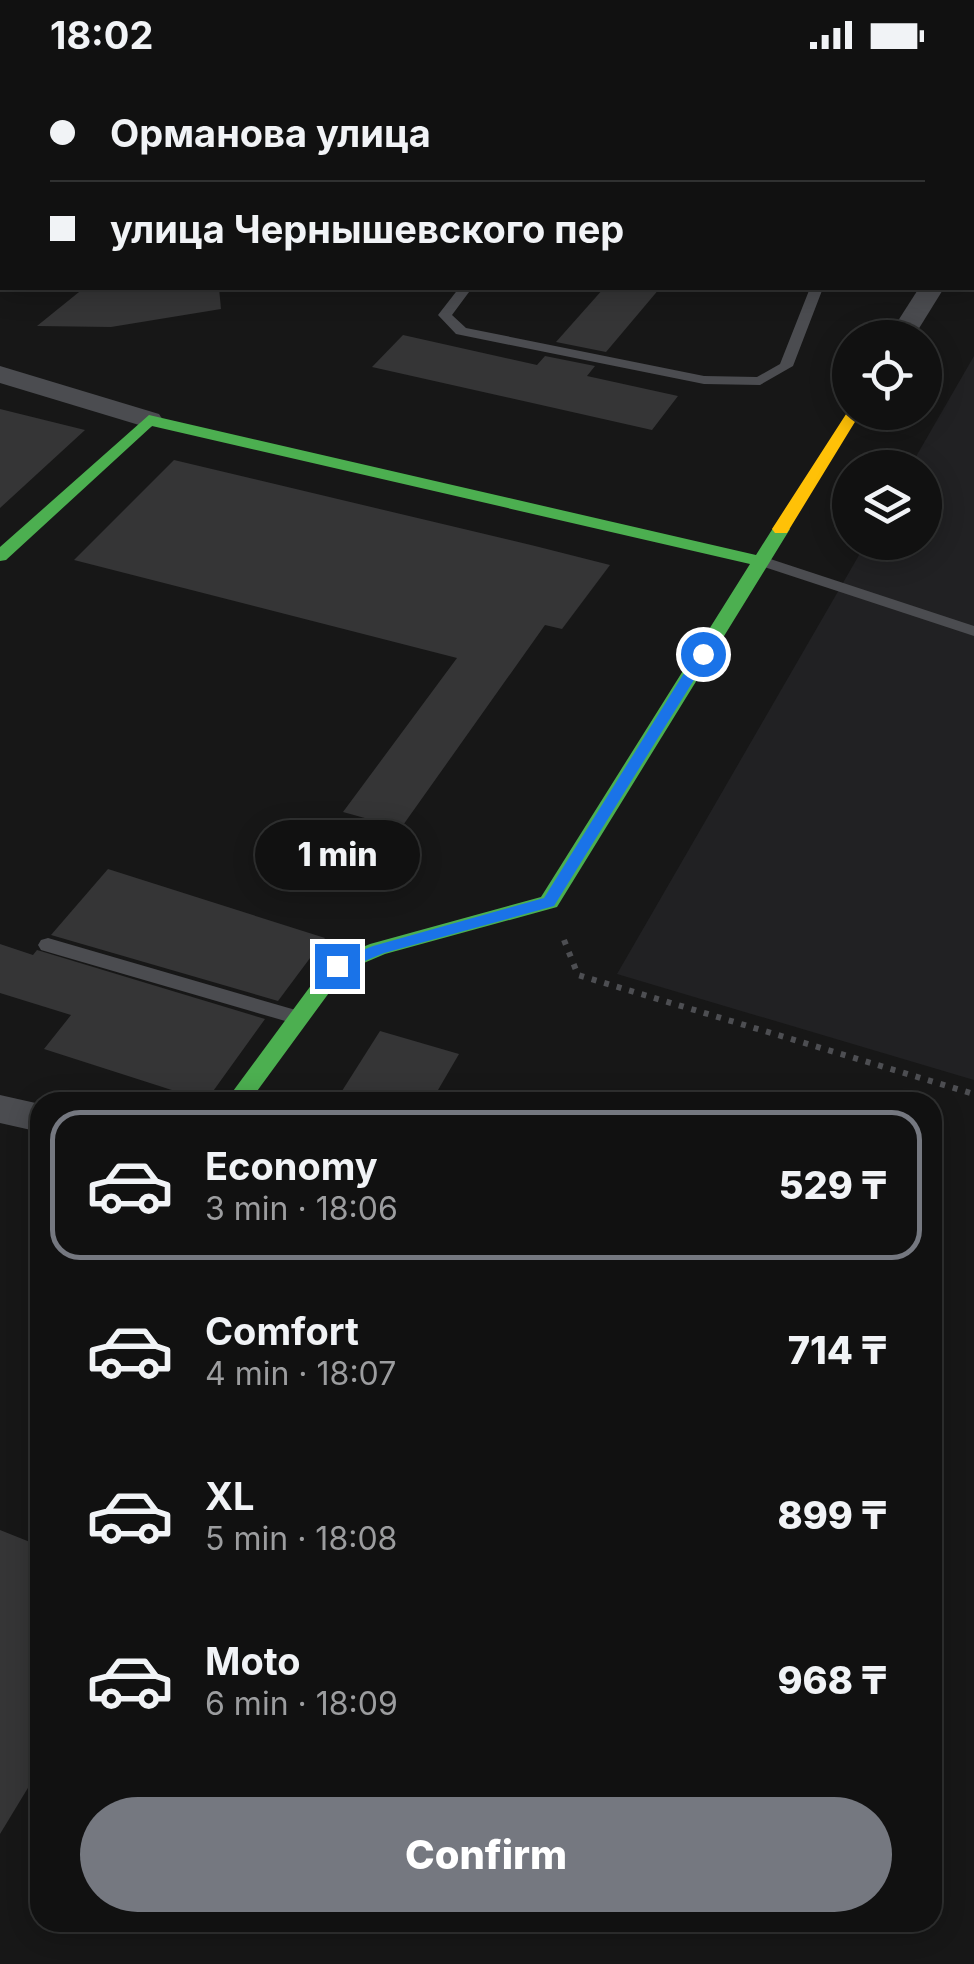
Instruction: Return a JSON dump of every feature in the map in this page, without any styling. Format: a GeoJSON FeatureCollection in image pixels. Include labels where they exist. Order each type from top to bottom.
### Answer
{"type":"FeatureCollection","features":[{"type":"Feature","properties":{"kind":"street"},"geometry":{"type":"LineString","coordinates":[[911,320],[930,290]]}},
{"type":"Feature","properties":{"kind":"street"},"geometry":{"type":"LineString","coordinates":[[0,374],[148,420],[761,560]]}},
{"type":"Feature","properties":{"kind":"street"},"geometry":{"type":"LineString","coordinates":[[0,556],[148,420]]}},
{"type":"Feature","properties":{"kind":"street"},"geometry":{"type":"LineString","coordinates":[[244,1092],[337,966],[378,950],[549,902],[842,430]]}},
{"type":"Feature","properties":{"kind":"street"},"geometry":{"type":"LineString","coordinates":[[0,1109],[30,1116]]}},
{"type":"Feature","properties":{"kind":"lane"},"geometry":{"type":"LineString","coordinates":[[464,290],[445,315],[461,331],[704,380],[760,380],[786,366],[815,290]]}},
{"type":"Feature","properties":{"kind":"lane"},"geometry":{"type":"LineString","coordinates":[[761,560],[974,631]]}},
{"type":"Feature","properties":{"kind":"lane"},"geometry":{"type":"LineString","coordinates":[[48,945],[299,1018]]}},
{"type":"Feature","properties":{"kind":"path"},"geometry":{"type":"LineString","coordinates":[[549,902],[578,975],[974,1094]]}},
{"type":"Feature","properties":{"kind":"shaded area"},"geometry":{"type":"Polygon","coordinates":[[[974,356],[974,1080],[617,974],[856,560],[942,560],[942,450],[920,450],[931,430],[942,430],[942,412],[974,356]]]}},
{"type":"Feature","properties":{"kind":"building"},"geometry":{"type":"Polygon","coordinates":[[[82,290],[219,290],[221,309],[111,327],[37,326],[82,290]]]}},
{"type":"Feature","properties":{"kind":"building"},"geometry":{"type":"Polygon","coordinates":[[[602,290],[658,290],[606,352],[556,342],[602,290]]]}},
{"type":"Feature","properties":{"kind":"building"},"geometry":{"type":"Polygon","coordinates":[[[403,335],[537,365],[545,356],[595,366],[587,376],[678,396],[652,430],[372,367],[403,335]]]}},
{"type":"Feature","properties":{"kind":"building"},"geometry":{"type":"Polygon","coordinates":[[[0,409],[85,430],[0,508],[0,409]]]}},
{"type":"Feature","properties":{"kind":"building"},"geometry":{"type":"Polygon","coordinates":[[[174,460],[610,565],[562,629],[545,625],[401,828],[343,812],[457,658],[74,560],[174,460]]]}},
{"type":"Feature","properties":{"kind":"building"},"geometry":{"type":"Polygon","coordinates":[[[108,869],[325,938],[278,1001],[51,935],[108,869]]]}},
{"type":"Feature","properties":{"kind":"building"},"geometry":{"type":"Polygon","coordinates":[[[0,944],[33,955],[37,950],[265,1019],[212,1092],[178,1092],[44,1049],[71,1015],[0,993],[0,944]]]}},
{"type":"Feature","properties":{"kind":"building"},"geometry":{"type":"Polygon","coordinates":[[[380,1031],[459,1054],[437,1092],[341,1092],[380,1031]]]}},
{"type":"Feature","properties":{"kind":"building"},"geometry":{"type":"Polygon","coordinates":[[[0,1530],[30,1542],[30,1784],[0,1834],[0,1530]]]}},
{"type":"Feature","properties":{"kind":"traffic: fast"},"geometry":{"type":"LineString","coordinates":[[0,556],[149,420],[761,561]]}},
{"type":"Feature","properties":{"kind":"traffic: fast"},"geometry":{"type":"LineString","coordinates":[[244,1092],[337,966],[378,949],[549,902],[781,529]]}},
{"type":"Feature","properties":{"kind":"traffic: slow"},"geometry":{"type":"LineString","coordinates":[[781,529],[842,430]]}},
{"type":"Feature","properties":{"kind":"route"},"geometry":{"type":"LineString","coordinates":[[337,966],[378,950],[549,902],[703,654]]}}]}
